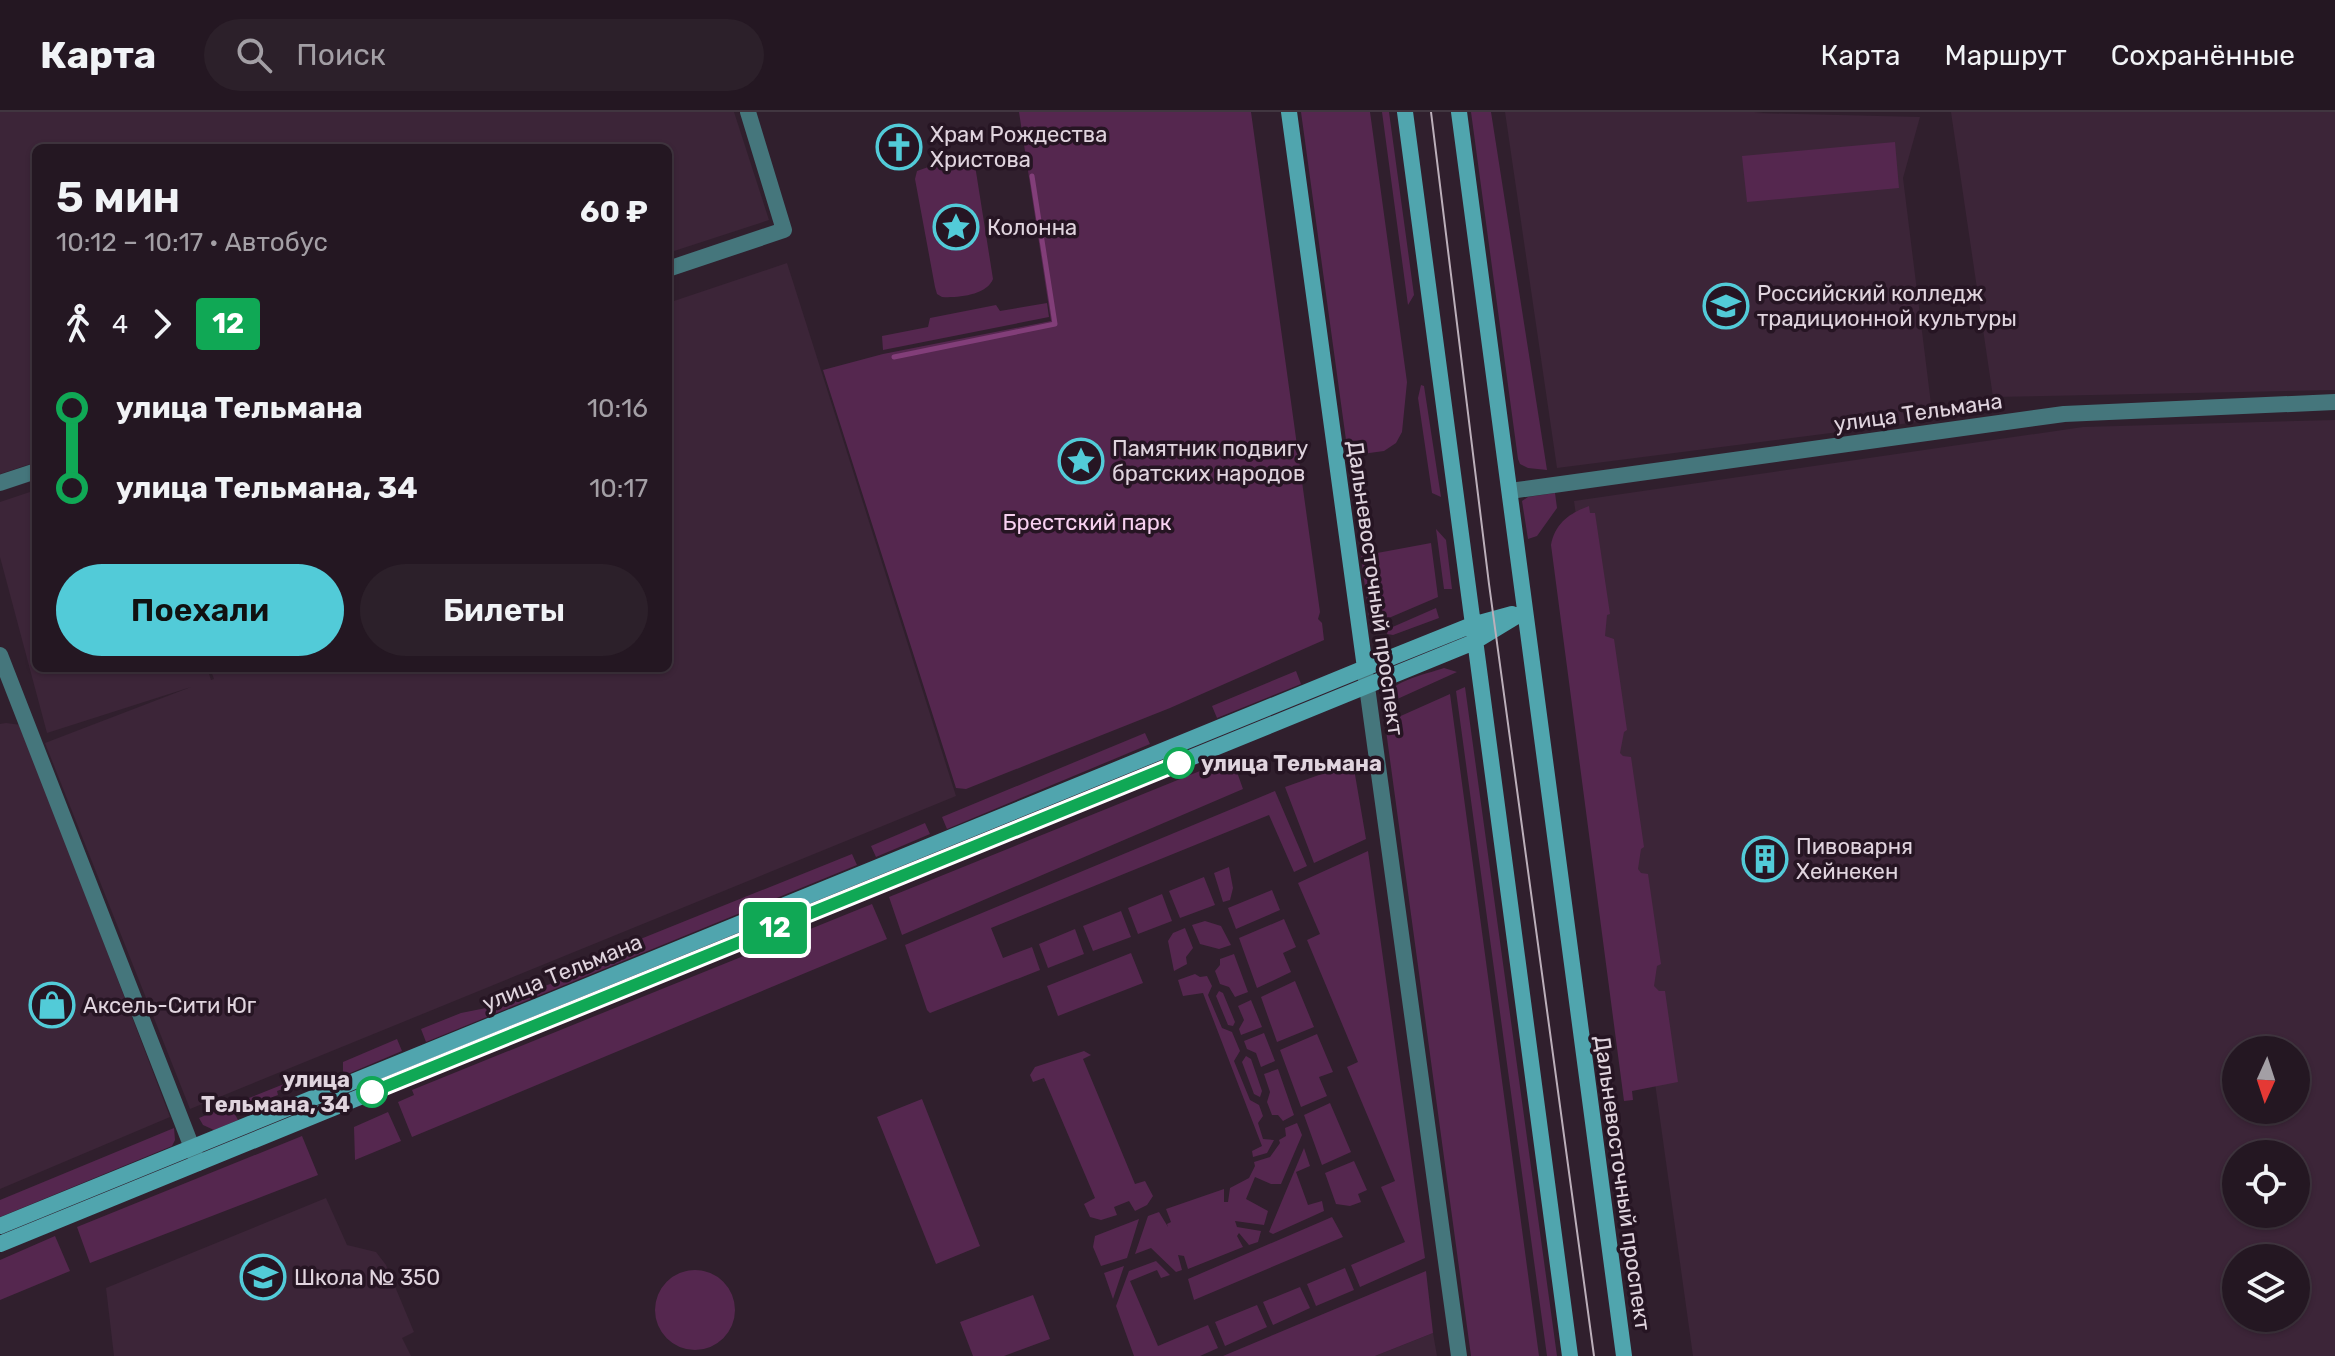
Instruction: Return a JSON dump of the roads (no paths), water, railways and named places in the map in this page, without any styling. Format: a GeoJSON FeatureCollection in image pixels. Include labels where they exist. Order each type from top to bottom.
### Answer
{"type":"FeatureCollection","features":[{"type":"Feature","properties":{"kind":"street"},"geometry":{"type":"LineString","coordinates":[[672,268],[784,230],[748,112]]}},
{"type":"Feature","properties":{"kind":"street","name":"Дальневосточный проспект"},"geometry":{"type":"LineString","coordinates":[[1289,112],[1459,1356]]}},
{"type":"Feature","properties":{"kind":"street"},"geometry":{"type":"LineString","coordinates":[[1405,112],[1570,1356]]}},
{"type":"Feature","properties":{"kind":"street","name":"Дальневосточный проспект"},"geometry":{"type":"LineString","coordinates":[[1459,112],[1624,1356]]}},
{"type":"Feature","properties":{"kind":"street","name":"улица Тельмана"},"geometry":{"type":"LineString","coordinates":[[1510,491],[2064,414],[2335,402]]}},
{"type":"Feature","properties":{"kind":"street"},"geometry":{"type":"LineString","coordinates":[[0,483],[32,472]]}},
{"type":"Feature","properties":{"kind":"street","name":"улица Тельмана"},"geometry":{"type":"LineString","coordinates":[[0,1226],[196,1155],[1367,686],[1473,633],[1525,611]]}},
{"type":"Feature","properties":{"kind":"street","name":"улица Тельмана"},"geometry":{"type":"LineString","coordinates":[[0,1244],[196,1155],[1365,668],[1473,633]]}},
{"type":"Feature","properties":{"kind":"street"},"geometry":{"type":"LineString","coordinates":[[0,655],[196,1155]]}},
{"type":"Feature","properties":{"kind":"waterway"},"geometry":{"type":"LineString","coordinates":[[894,357],[1055,324],[1032,176]]}},
{"type":"Feature","properties":{"kind":"tram line"},"geometry":{"type":"LineString","coordinates":[[1431,112],[1489,584],[1594,1356]]}},
{"type":"Feature","properties":{"kind":"place","name":"Храм Рождества Христова"},"geometry":{"type":"Point","coordinates":[899,147]}},
{"type":"Feature","properties":{"kind":"place","name":"Колонна"},"geometry":{"type":"Point","coordinates":[956,227]}},
{"type":"Feature","properties":{"kind":"place","name":"Российский колледж традиционной культуры"},"geometry":{"type":"Point","coordinates":[1726,306]}},
{"type":"Feature","properties":{"kind":"place","name":"Памятник подвигу братских народов"},"geometry":{"type":"Point","coordinates":[1081,461]}},
{"type":"Feature","properties":{"kind":"place","name":"улица Тельмана"},"geometry":{"type":"Point","coordinates":[1179,763]}},
{"type":"Feature","properties":{"kind":"place","name":"Пивоварня Хейнекен"},"geometry":{"type":"Point","coordinates":[1765,859]}},
{"type":"Feature","properties":{"kind":"place","name":"Аксель-Сити Юг"},"geometry":{"type":"Point","coordinates":[52,1005]}},
{"type":"Feature","properties":{"kind":"place","name":"улица Тельмана, 34"},"geometry":{"type":"Point","coordinates":[372,1092]}},
{"type":"Feature","properties":{"kind":"place","name":"Школа № 350"},"geometry":{"type":"Point","coordinates":[263,1277]}},
{"type":"Feature","properties":{"kind":"park label","name":"Брестский парк"},"geometry":{"type":"Point","coordinates":[1087,522]}}]}
